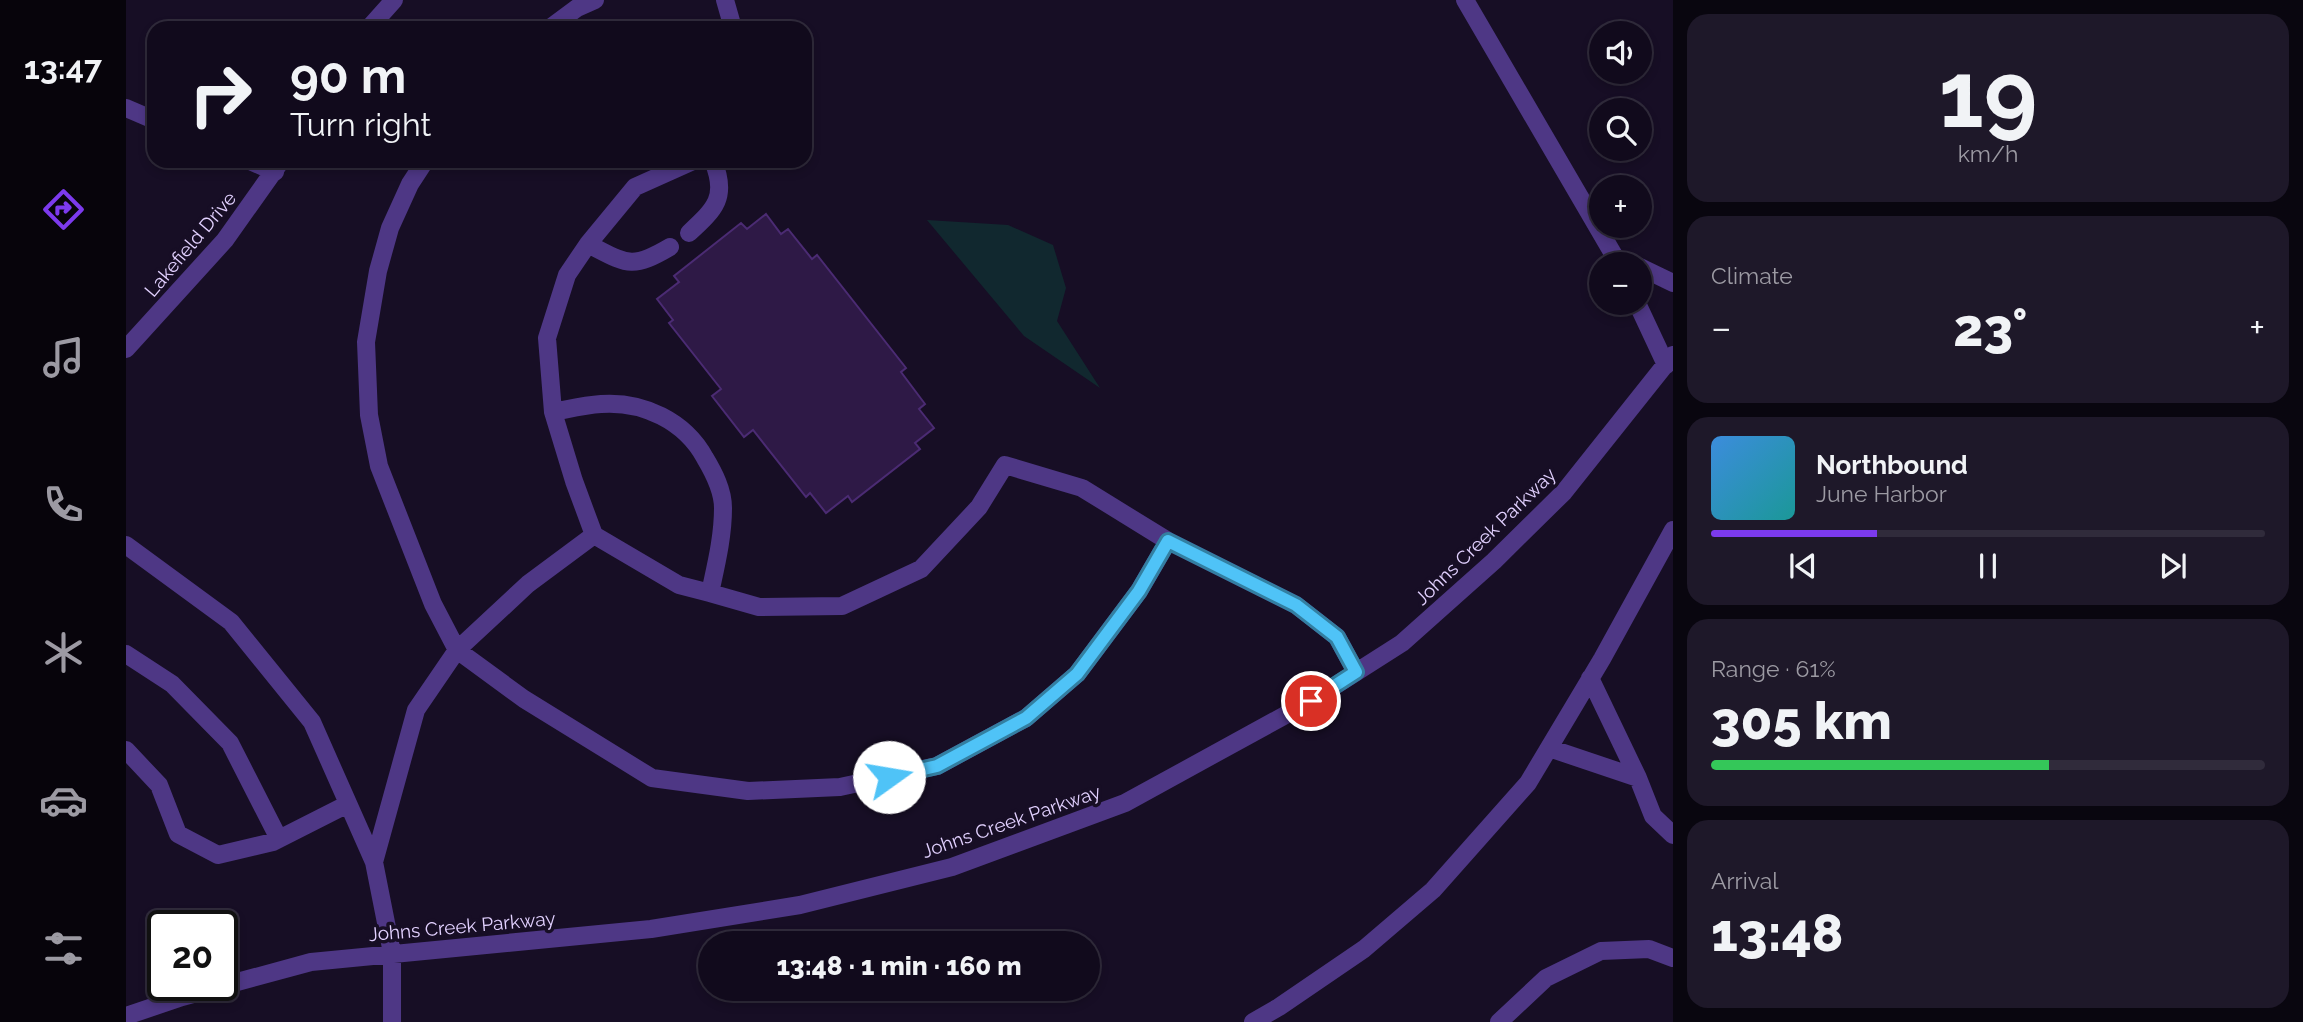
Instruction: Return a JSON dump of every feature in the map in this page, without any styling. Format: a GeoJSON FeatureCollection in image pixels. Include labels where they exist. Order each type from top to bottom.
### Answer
{"type":"FeatureCollection","features":[{"type":"Feature","properties":{"kind":"street"},"geometry":{"type":"LineString","coordinates":[[375,21],[394,0]]}},
{"type":"Feature","properties":{"kind":"street"},"geometry":{"type":"LineString","coordinates":[[559,21],[577,8],[595,0]]}},
{"type":"Feature","properties":{"kind":"street"},"geometry":{"type":"LineString","coordinates":[[724,0],[731,21]]}},
{"type":"Feature","properties":{"kind":"street"},"geometry":{"type":"LineString","coordinates":[[1465,0],[1613,252]]}},
{"type":"Feature","properties":{"kind":"street"},"geometry":{"type":"LineString","coordinates":[[126,108],[147,117]]}},
{"type":"Feature","properties":{"kind":"street","name":"Lakefield Drive"},"geometry":{"type":"LineString","coordinates":[[126,349],[225,240],[277,168]]}},
{"type":"Feature","properties":{"kind":"street"},"geometry":{"type":"LineString","coordinates":[[420,168],[390,228],[378,271],[366,342],[369,415],[379,466],[433,604],[457,650],[524,699],[652,778],[748,792],[840,788],[937,766],[1026,718],[1077,674],[1139,591],[1168,541]]}},
{"type":"Feature","properties":{"kind":"street"},"geometry":{"type":"LineString","coordinates":[[677,168],[635,187],[588,244],[567,275],[547,338],[553,412],[594,535],[679,584],[710,593],[759,607],[842,606],[921,569],[979,507],[1005,465],[1082,488],[1168,541],[1296,605],[1337,637],[1356,672]]}},
{"type":"Feature","properties":{"kind":"street"},"geometry":{"type":"LineString","coordinates":[[689,233],[708,215],[720,196],[720,177],[716,168]]}},
{"type":"Feature","properties":{"kind":"street"},"geometry":{"type":"LineString","coordinates":[[588,244],[625,262],[641,262],[670,247]]}},
{"type":"Feature","properties":{"kind":"street"},"geometry":{"type":"LineString","coordinates":[[1652,273],[1673,283]]}},
{"type":"Feature","properties":{"kind":"street"},"geometry":{"type":"LineString","coordinates":[[1644,315],[1670,360]]}},
{"type":"Feature","properties":{"kind":"street","name":"Johns Creek Parkway"},"geometry":{"type":"LineString","coordinates":[[126,1017],[182,997],[311,962],[651,929],[800,905],[952,867],[1125,803],[1311,701],[1402,643],[1564,492],[1670,360]]}},
{"type":"Feature","properties":{"kind":"street"},"geometry":{"type":"LineString","coordinates":[[553,412],[603,404],[640,408],[669,419],[696,441],[715,475],[723,505],[720,541],[710,593]]}},
{"type":"Feature","properties":{"kind":"street"},"geometry":{"type":"LineString","coordinates":[[1253,1022],[1283,1014],[1433,890],[1528,783],[1591,678],[1673,530]]}},
{"type":"Feature","properties":{"kind":"street"},"geometry":{"type":"LineString","coordinates":[[374,862],[416,710],[457,650],[528,584],[594,535]]}},
{"type":"Feature","properties":{"kind":"street"},"geometry":{"type":"LineString","coordinates":[[126,545],[231,622],[312,722],[374,862],[392,953],[392,1022]]}},
{"type":"Feature","properties":{"kind":"street"},"geometry":{"type":"LineString","coordinates":[[126,654],[172,684],[230,743],[279,839]]}},
{"type":"Feature","properties":{"kind":"street"},"geometry":{"type":"LineString","coordinates":[[1591,678],[1653,816],[1673,835]]}},
{"type":"Feature","properties":{"kind":"street"},"geometry":{"type":"LineString","coordinates":[[1549,748],[1637,778]]}},
{"type":"Feature","properties":{"kind":"street"},"geometry":{"type":"LineString","coordinates":[[126,750],[159,785],[178,834],[218,855],[279,839],[348,804]]}},
{"type":"Feature","properties":{"kind":"street"},"geometry":{"type":"LineString","coordinates":[[1499,1022],[1546,978],[1601,951],[1649,949],[1673,958]]}},
{"type":"Feature","properties":{"kind":"shaded area"},"geometry":{"type":"Polygon","coordinates":[[[927,220],[1008,225],[1053,245],[1066,288],[1057,321],[1100,388],[1024,336],[927,220]]]}},
{"type":"Feature","properties":{"kind":"building"},"geometry":{"type":"Polygon","coordinates":[[[766,214],[781,234],[788,229],[812,259],[817,255],[906,368],[901,372],[925,404],[919,409],[934,428],[915,443],[920,449],[852,502],[848,496],[826,513],[810,493],[806,497],[753,430],[744,437],[712,396],[721,389],[669,323],[673,320],[657,299],[679,282],[674,276],[741,223],[747,229],[766,214]]]}},
{"type":"Feature","properties":{"kind":"route"},"geometry":{"type":"LineString","coordinates":[[889,777],[937,766],[1026,718],[1077,674],[1139,591],[1168,541],[1296,605],[1337,637],[1356,672],[1311,701]]}}]}
